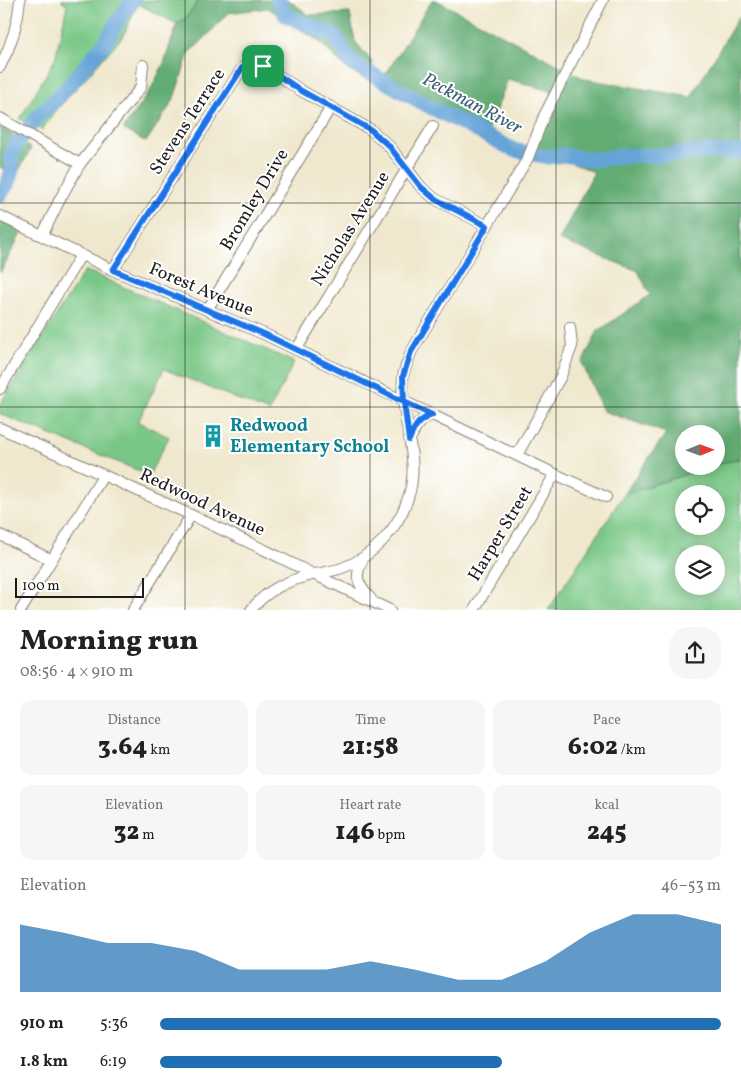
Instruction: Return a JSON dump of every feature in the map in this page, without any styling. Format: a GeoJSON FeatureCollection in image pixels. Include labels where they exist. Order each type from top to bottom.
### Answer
{"type":"FeatureCollection","features":[{"type":"Feature","properties":{"kind":"street"},"geometry":{"type":"LineString","coordinates":[[0,67],[17,23],[20,0]]}},
{"type":"Feature","properties":{"kind":"street"},"geometry":{"type":"LineString","coordinates":[[251,610],[258,601],[288,581],[340,569],[354,563],[375,548],[399,520],[409,497],[412,472],[403,376],[411,352],[530,154],[544,116],[603,0]]}},
{"type":"Feature","properties":{"kind":"street"},"geometry":{"type":"LineString","coordinates":[[42,236],[80,164],[141,87],[143,65]]}},
{"type":"Feature","properties":{"kind":"street","name":"Stevens Terrace"},"geometry":{"type":"LineString","coordinates":[[113,270],[242,68],[248,66],[263,66],[300,90],[371,130],[389,146],[421,187],[435,199],[487,226]]}},
{"type":"Feature","properties":{"kind":"street","name":"Bromley Drive"},"geometry":{"type":"LineString","coordinates":[[207,310],[331,107]]}},
{"type":"Feature","properties":{"kind":"street"},"geometry":{"type":"LineString","coordinates":[[0,118],[80,164]]}},
{"type":"Feature","properties":{"kind":"street","name":"Nicholas Avenue"},"geometry":{"type":"LineString","coordinates":[[296,350],[433,126]]}},
{"type":"Feature","properties":{"kind":"street","name":"Forest Avenue"},"geometry":{"type":"LineString","coordinates":[[0,216],[113,270],[264,334],[606,497]]}},
{"type":"Feature","properties":{"kind":"street"},"geometry":{"type":"LineString","coordinates":[[0,389],[81,255]]}},
{"type":"Feature","properties":{"kind":"street"},"geometry":{"type":"LineString","coordinates":[[517,455],[561,376],[572,346],[570,327]]}},
{"type":"Feature","properties":{"kind":"street"},"geometry":{"type":"LineString","coordinates":[[409,440],[415,426],[432,415]]}},
{"type":"Feature","properties":{"kind":"street","name":"Redwood Avenue"},"geometry":{"type":"LineString","coordinates":[[0,428],[191,515],[390,610]]}},
{"type":"Feature","properties":{"kind":"street","name":"Harper Street"},"geometry":{"type":"LineString","coordinates":[[474,610],[555,474]]}},
{"type":"Feature","properties":{"kind":"street"},"geometry":{"type":"LineString","coordinates":[[21,610],[103,476]]}},
{"type":"Feature","properties":{"kind":"street"},"geometry":{"type":"LineString","coordinates":[[133,610],[191,515]]}},
{"type":"Feature","properties":{"kind":"street"},"geometry":{"type":"LineString","coordinates":[[0,535],[52,560]]}},
{"type":"Feature","properties":{"kind":"street"},"geometry":{"type":"LineString","coordinates":[[365,556],[359,567],[357,579],[361,588],[375,603]]}},
{"type":"Feature","properties":{"kind":"green space"},"geometry":{"type":"Polygon","coordinates":[[[61,0],[199,0],[187,17],[177,24],[138,4],[123,36],[54,113],[42,130],[20,119],[55,59],[67,5],[61,0]]]}},
{"type":"Feature","properties":{"kind":"green space"},"geometry":{"type":"Polygon","coordinates":[[[199,0],[289,0],[309,15],[350,13],[355,41],[372,62],[374,83],[348,70],[317,40],[268,8],[228,13],[189,53],[173,101],[146,142],[123,129],[151,89],[164,63],[177,24],[187,17],[199,0]]]}},
{"type":"Feature","properties":{"kind":"green space"},"geometry":{"type":"Polygon","coordinates":[[[432,0],[436,0],[585,79],[691,97],[738,18],[741,19],[741,459],[725,462],[725,425],[675,425],[675,475],[684,475],[624,494],[666,433],[603,411],[582,363],[598,331],[650,295],[638,271],[559,240],[594,172],[531,147],[553,92],[508,79],[486,136],[381,82],[432,0]]]}},
{"type":"Feature","properties":{"kind":"green space"},"geometry":{"type":"Polygon","coordinates":[[[0,126],[31,149],[15,177],[0,167],[0,126]]]}},
{"type":"Feature","properties":{"kind":"green space"},"geometry":{"type":"Polygon","coordinates":[[[0,218],[23,230],[0,273],[0,218]]]}},
{"type":"Feature","properties":{"kind":"green space"},"geometry":{"type":"Polygon","coordinates":[[[85,270],[294,362],[269,412],[164,369],[138,422],[169,437],[149,475],[0,414],[0,404],[85,270]]]}},
{"type":"Feature","properties":{"kind":"green space"},"geometry":{"type":"Polygon","coordinates":[[[741,459],[741,610],[548,610],[624,494],[684,475],[725,475],[725,462],[741,459]]]}},
{"type":"Feature","properties":{"kind":"waterway","name":"Peckman River"},"geometry":{"type":"LineString","coordinates":[[0,195],[8,183],[12,170],[11,156],[15,146],[36,118],[63,92],[105,43],[117,22],[134,0]]}},
{"type":"Feature","properties":{"kind":"waterway","name":"Peckman River"},"geometry":{"type":"LineString","coordinates":[[278,0],[282,5],[285,15],[335,36],[351,62],[419,101],[514,150],[548,157],[564,155],[595,160],[618,156],[741,152]]}},
{"type":"Feature","properties":{"kind":"place","name":"Redwood Elementary School"},"geometry":{"type":"Point","coordinates":[213,436]}},
{"type":"Feature","properties":{"kind":"route"},"geometry":{"type":"LineString","coordinates":[[263,66],[242,68],[113,270],[264,334],[404,402],[409,440],[415,426],[432,415],[404,402],[403,376],[411,352],[487,226],[435,199],[421,187],[389,146],[371,130],[300,90],[263,66]]}}]}
